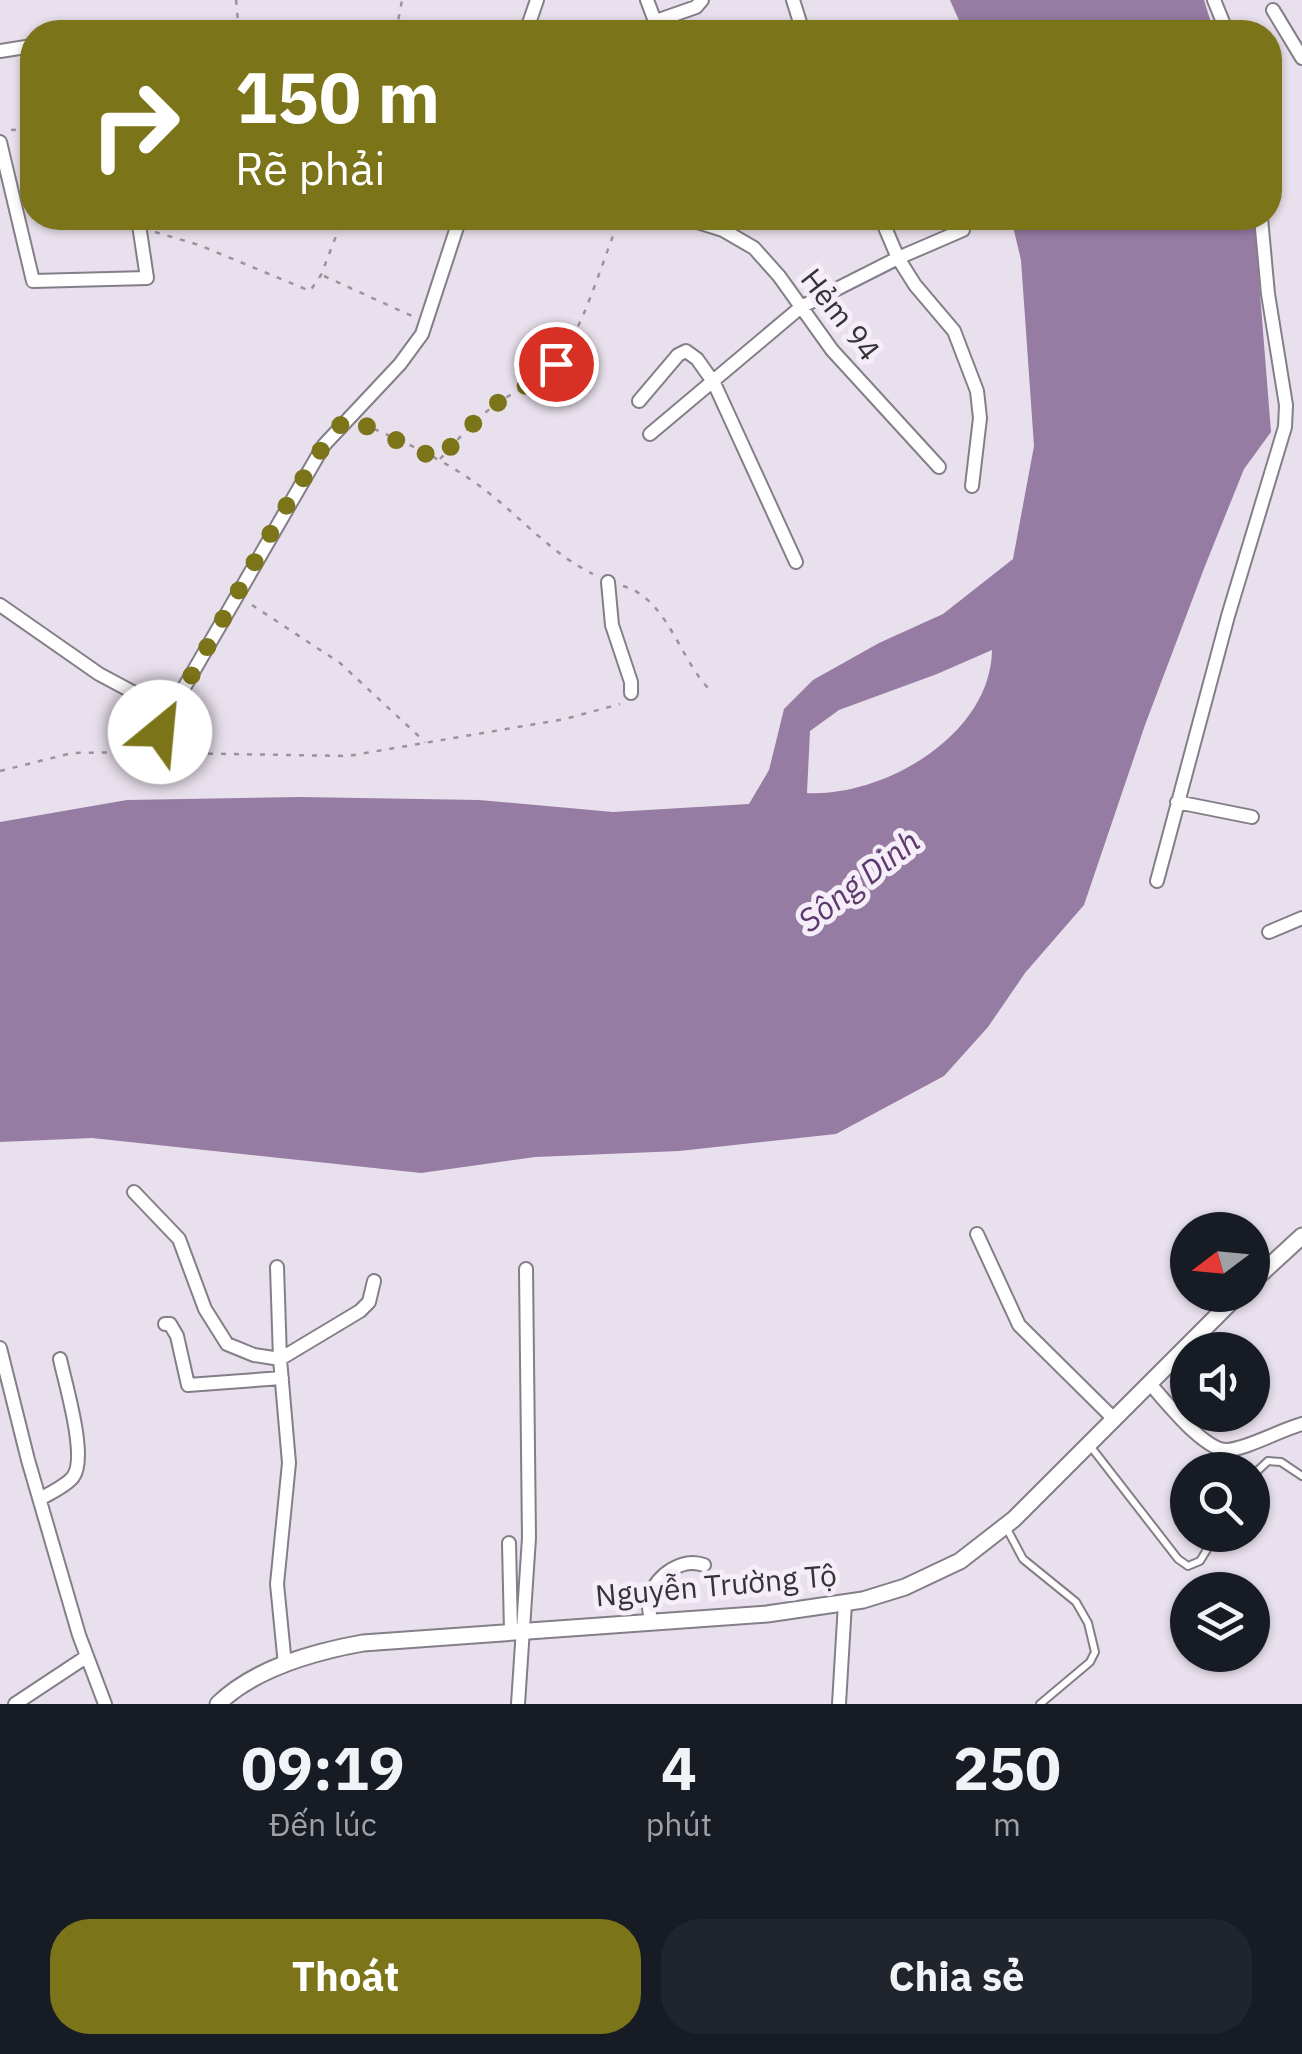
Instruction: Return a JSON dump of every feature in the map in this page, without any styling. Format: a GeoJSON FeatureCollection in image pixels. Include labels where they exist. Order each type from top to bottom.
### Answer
{"type":"FeatureCollection","features":[{"type":"Feature","properties":{"kind":"street"},"geometry":{"type":"LineString","coordinates":[[663,20],[699,5],[702,0]]}},
{"type":"Feature","properties":{"kind":"street"},"geometry":{"type":"LineString","coordinates":[[1273,10],[1279,20]]}},
{"type":"Feature","properties":{"kind":"street"},"geometry":{"type":"LineString","coordinates":[[1282,25],[1302,58]]}},
{"type":"Feature","properties":{"kind":"street"},"geometry":{"type":"LineString","coordinates":[[0,142],[20,230]]}},
{"type":"Feature","properties":{"kind":"street"},"geometry":{"type":"LineString","coordinates":[[20,230],[32,282],[147,278],[140,230]]}},
{"type":"Feature","properties":{"kind":"street"},"geometry":{"type":"LineString","coordinates":[[151,752],[170,712],[324,445],[400,364],[428,322],[456,230]]}},
{"type":"Feature","properties":{"kind":"street","name":"Hẻm 94"},"geometry":{"type":"LineString","coordinates":[[723,230],[754,248],[832,350],[939,468]]}},
{"type":"Feature","properties":{"kind":"street"},"geometry":{"type":"LineString","coordinates":[[886,230],[915,285],[954,331],[977,391],[980,418],[972,486]]}},
{"type":"Feature","properties":{"kind":"street"},"geometry":{"type":"LineString","coordinates":[[650,434],[801,307],[964,230]]}},
{"type":"Feature","properties":{"kind":"street"},"geometry":{"type":"LineString","coordinates":[[1156,881],[1248,546],[1286,427],[1262,230]]}},
{"type":"Feature","properties":{"kind":"street"},"geometry":{"type":"LineString","coordinates":[[638,401],[682,352],[690,352],[696,358],[714,383],[796,562]]}},
{"type":"Feature","properties":{"kind":"street"},"geometry":{"type":"LineString","coordinates":[[608,582],[612,626],[631,682],[631,693]]}},
{"type":"Feature","properties":{"kind":"street"},"geometry":{"type":"LineString","coordinates":[[0,605],[99,674],[170,712]]}},
{"type":"Feature","properties":{"kind":"street"},"geometry":{"type":"LineString","coordinates":[[1177,802],[1252,818]]}},
{"type":"Feature","properties":{"kind":"street"},"geometry":{"type":"LineString","coordinates":[[1269,932],[1302,918]]}},
{"type":"Feature","properties":{"kind":"street"},"geometry":{"type":"LineString","coordinates":[[134,1192],[179,1240],[204,1309],[227,1344],[254,1356],[280,1358],[360,1311],[369,1302],[374,1281]]}},
{"type":"Feature","properties":{"kind":"street"},"geometry":{"type":"LineString","coordinates":[[977,1234],[1020,1325],[1115,1420]]}},
{"type":"Feature","properties":{"kind":"street"},"geometry":{"type":"LineString","coordinates":[[1270,1265],[1302,1236]]}},
{"type":"Feature","properties":{"kind":"street"},"geometry":{"type":"LineString","coordinates":[[277,1266],[288,1463],[277,1584],[285,1665]]}},
{"type":"Feature","properties":{"kind":"street"},"geometry":{"type":"LineString","coordinates":[[516,1631],[530,1502],[526,1269]]}},
{"type":"Feature","properties":{"kind":"street","name":"Nguyễn Trường Tộ"},"geometry":{"type":"LineString","coordinates":[[218,1704],[251,1680],[285,1665],[362,1643],[767,1614],[845,1603],[894,1590],[945,1570],[1005,1526],[1221,1312]]}},
{"type":"Feature","properties":{"kind":"street"},"geometry":{"type":"LineString","coordinates":[[165,1324],[170,1324],[177,1336],[188,1385],[282,1378]]}},
{"type":"Feature","properties":{"kind":"street"},"geometry":{"type":"LineString","coordinates":[[0,1348],[86,1657],[105,1704]]}},
{"type":"Feature","properties":{"kind":"street"},"geometry":{"type":"LineString","coordinates":[[40,1499],[74,1476],[77,1466],[76,1437],[60,1359]]}},
{"type":"Feature","properties":{"kind":"street"},"geometry":{"type":"LineString","coordinates":[[1150,1384],[1198,1435],[1219,1450],[1234,1449],[1302,1424]]}},
{"type":"Feature","properties":{"kind":"street"},"geometry":{"type":"LineString","coordinates":[[509,1543],[518,1704]]}},
{"type":"Feature","properties":{"kind":"street"},"geometry":{"type":"LineString","coordinates":[[651,1621],[648,1602],[660,1580],[680,1564],[704,1565]]}},
{"type":"Feature","properties":{"kind":"street"},"geometry":{"type":"LineString","coordinates":[[839,1704],[845,1603]]}},
{"type":"Feature","properties":{"kind":"street"},"geometry":{"type":"LineString","coordinates":[[15,1704],[86,1657]]}},
{"type":"Feature","properties":{"kind":"lane"},"geometry":{"type":"LineString","coordinates":[[1090,1446],[1170,1549]]}},
{"type":"Feature","properties":{"kind":"lane"},"geometry":{"type":"LineString","coordinates":[[1270,1461],[1282,1462],[1302,1476]]}},
{"type":"Feature","properties":{"kind":"lane"},"geometry":{"type":"LineString","coordinates":[[1005,1526],[1023,1560],[1076,1602],[1088,1622],[1096,1652],[1090,1662],[1040,1704]]}},
{"type":"Feature","properties":{"kind":"lane"},"geometry":{"type":"LineString","coordinates":[[1173,1552],[1188,1566],[1205,1552]]}},
{"type":"Feature","properties":{"kind":"path"},"geometry":{"type":"LineString","coordinates":[[159,230],[310,291],[321,275],[338,230]]}},
{"type":"Feature","properties":{"kind":"path"},"geometry":{"type":"LineString","coordinates":[[439,460],[501,400],[556,364],[590,296],[615,230]]}},
{"type":"Feature","properties":{"kind":"path"},"geometry":{"type":"LineString","coordinates":[[321,275],[428,322]]}},
{"type":"Feature","properties":{"kind":"path"},"geometry":{"type":"LineString","coordinates":[[347,417],[439,460],[482,487],[566,558],[608,582],[634,589],[650,601],[690,668],[712,693]]}},
{"type":"Feature","properties":{"kind":"path"},"geometry":{"type":"LineString","coordinates":[[238,596],[340,663],[427,744]]}},
{"type":"Feature","properties":{"kind":"path"},"geometry":{"type":"LineString","coordinates":[[0,772],[72,754],[348,756],[598,712],[617,706],[631,693]]}},
{"type":"Feature","properties":{"kind":"water"},"geometry":{"type":"Polygon","coordinates":[[[950,0],[1204,0],[1210,20],[959,20],[950,0]]]}},
{"type":"Feature","properties":{"kind":"water","name":"Sông Dinh"},"geometry":{"type":"Polygon","coordinates":[[[1014,230],[1255,230],[1271,432],[1244,469],[1205,566],[1145,725],[1084,905],[1025,973],[988,1027],[944,1076],[836,1134],[679,1151],[535,1157],[421,1173],[92,1138],[0,1142],[0,822],[127,800],[479,800],[613,812],[749,804],[769,770],[784,709],[813,680],[879,643],[943,614],[1013,559],[1034,446],[1021,260],[1014,230]],[[992,650],[839,710],[810,731],[807,793],[868,784],[899,772],[953,734],[974,709],[987,681],[992,650]]]}},
{"type":"Feature","properties":{"kind":"route"},"geometry":{"type":"LineString","coordinates":[[160,732],[282,513],[324,445],[347,417],[439,460],[501,400],[556,364]]}}]}
